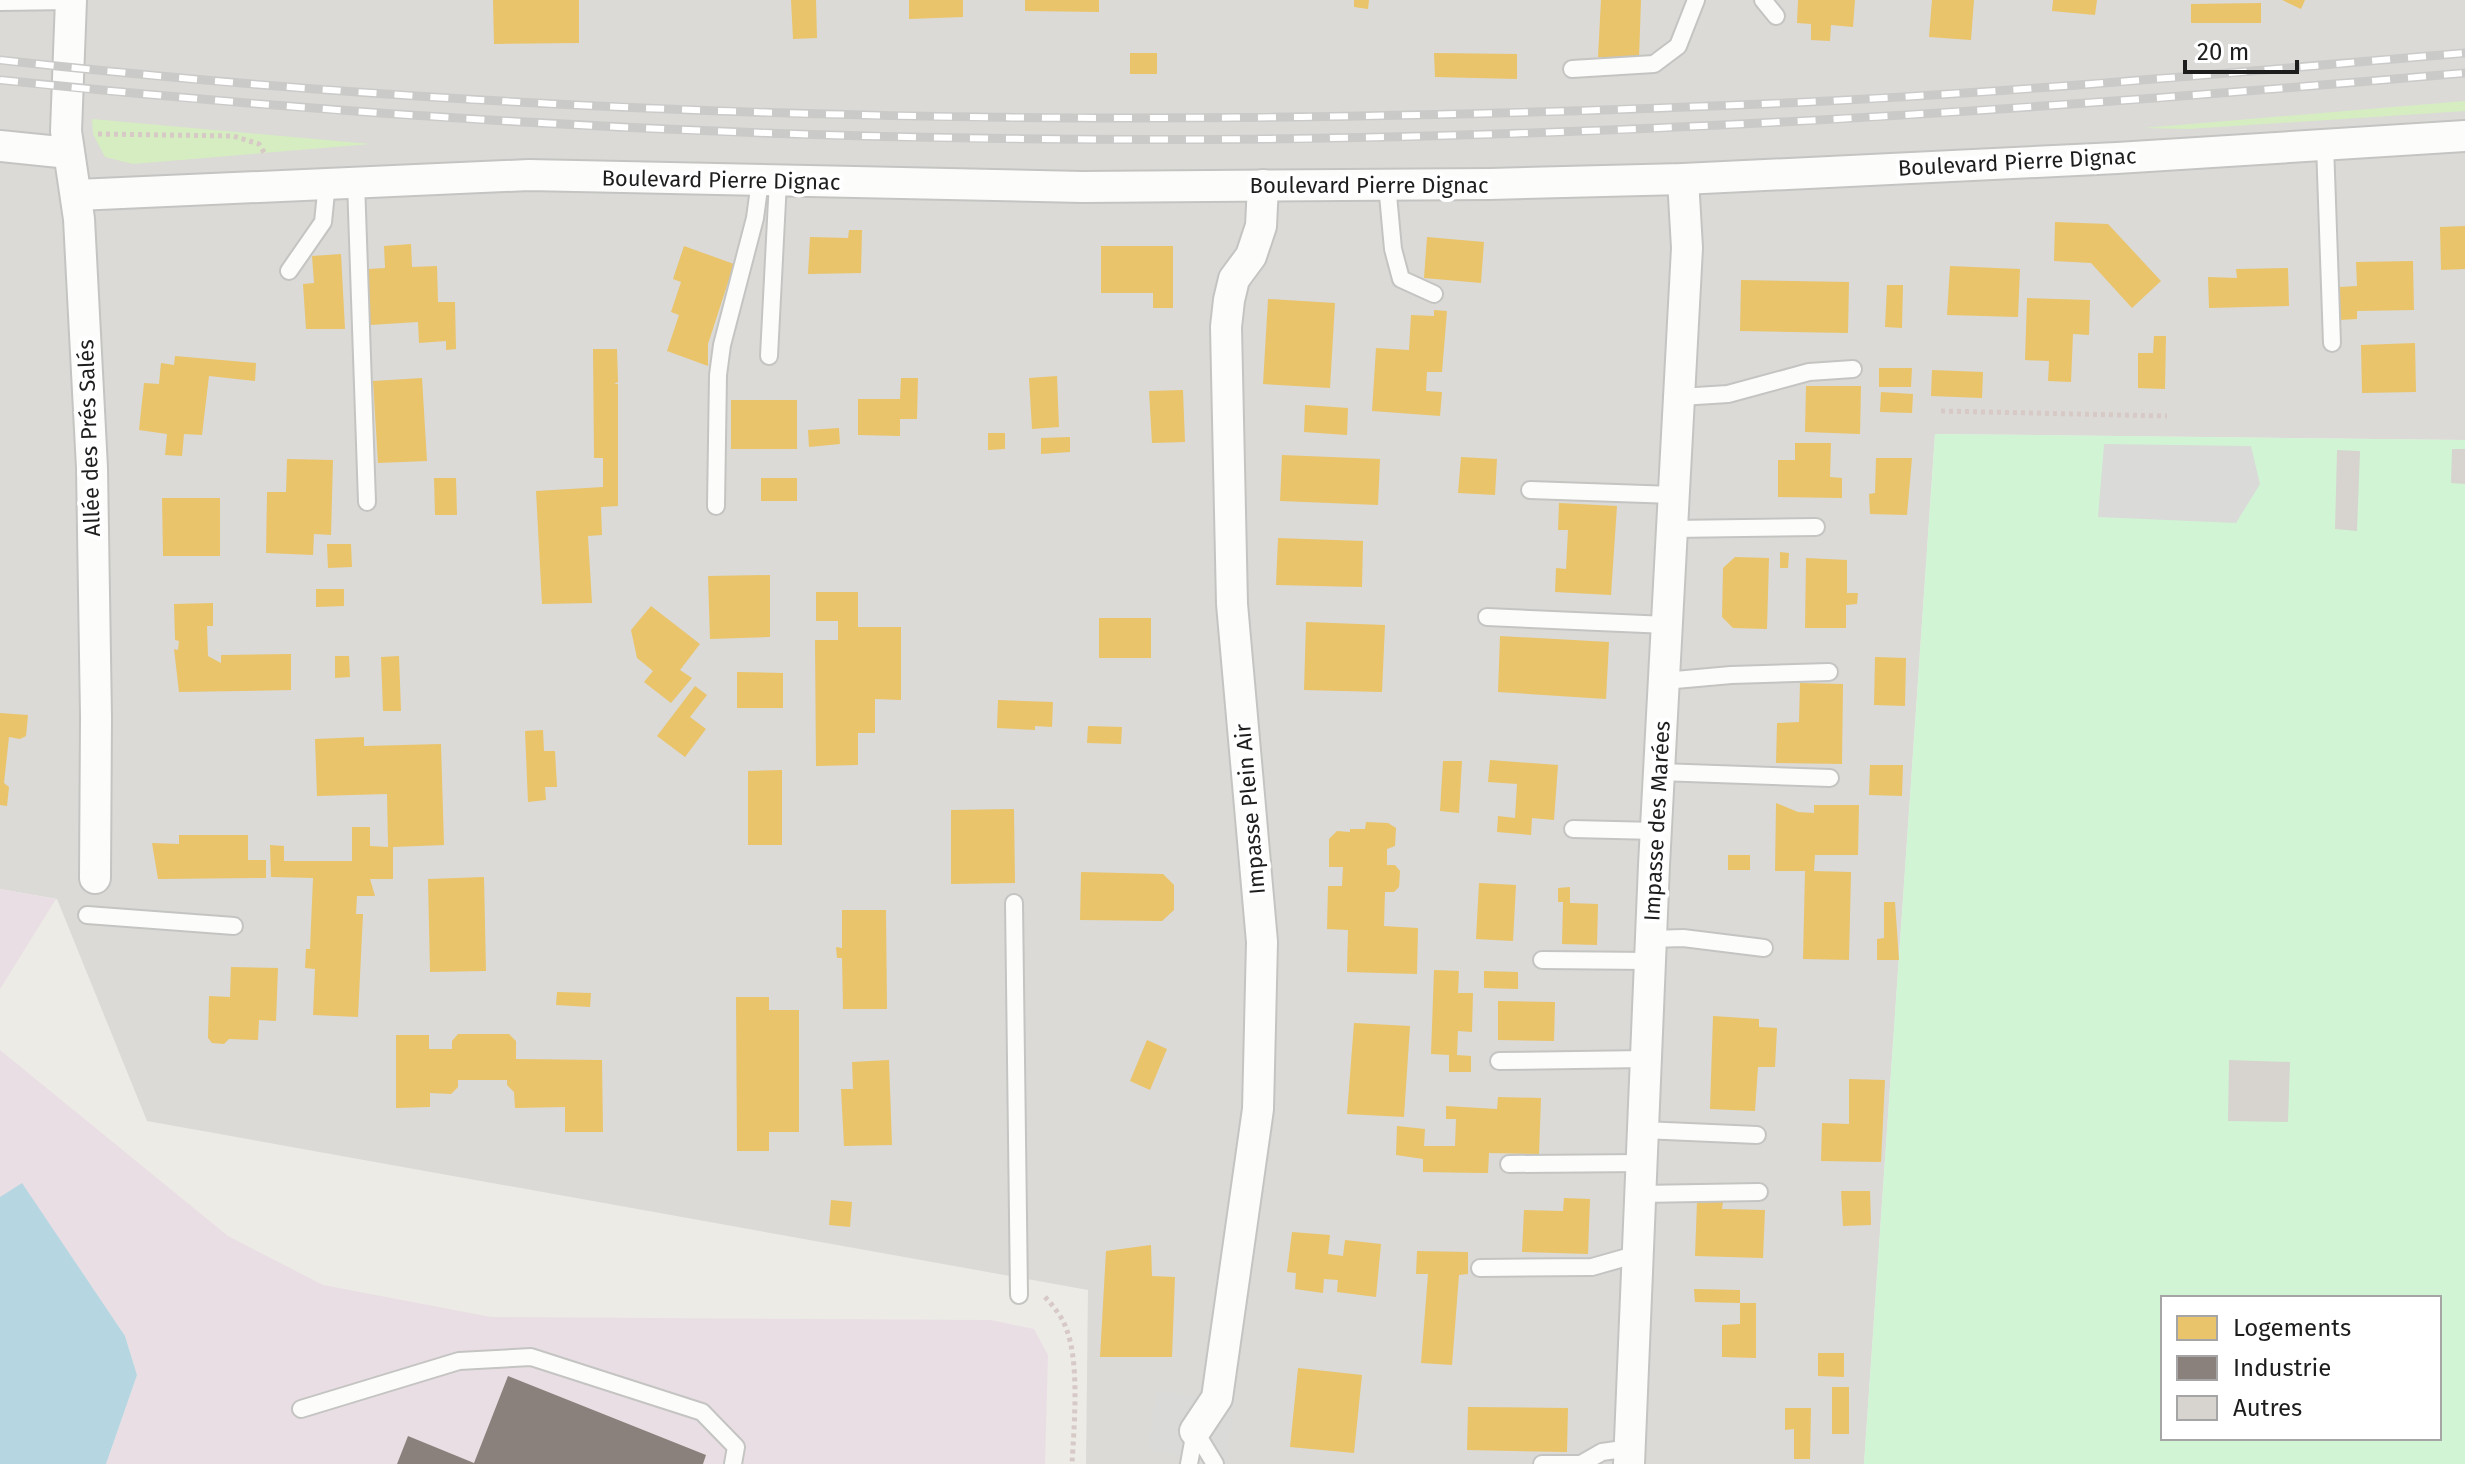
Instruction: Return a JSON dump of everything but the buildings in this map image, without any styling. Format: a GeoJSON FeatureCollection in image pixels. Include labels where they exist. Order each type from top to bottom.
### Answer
{"type":"FeatureCollection","features":[{"type":"Feature","properties":{"kind":"street","name":"Allée des Prés Salés"},"geometry":{"type":"LineString","coordinates":[[71,1],[68,142],[77,195],[92,468],[95,878]]}},
{"type":"Feature","properties":{"kind":"street","name":"Boulevard Pierre Dignac"},"geometry":{"type":"LineString","coordinates":[[77,195],[529,175],[1082,187],[1683,179],[2117,158],[2465,136]]}},
{"type":"Feature","properties":{"kind":"street"},"geometry":{"type":"LineString","coordinates":[[0,146],[68,142]]}},
{"type":"Feature","properties":{"kind":"street","name":"Impasse des Marées"},"geometry":{"type":"LineString","coordinates":[[1630,1456],[1650,950],[1687,248],[1683,179]]}},
{"type":"Feature","properties":{"kind":"street","name":"Impasse Plein Air"},"geometry":{"type":"LineString","coordinates":[[1195,1431],[1217,1398],[1258,1109],[1262,942],[1232,604],[1226,327],[1234,279],[1251,256],[1261,226],[1263,185]]}},
{"type":"Feature","properties":{"kind":"lane"},"geometry":{"type":"LineString","coordinates":[[1572,69],[1654,64],[1678,46],[1696,0]]}},
{"type":"Feature","properties":{"kind":"lane"},"geometry":{"type":"LineString","coordinates":[[1763,0],[1776,16]]}},
{"type":"Feature","properties":{"kind":"lane"},"geometry":{"type":"LineString","coordinates":[[0,2],[71,1]]}},
{"type":"Feature","properties":{"kind":"lane"},"geometry":{"type":"LineString","coordinates":[[2325,145],[2332,343]]}},
{"type":"Feature","properties":{"kind":"lane"},"geometry":{"type":"LineString","coordinates":[[769,181],[769,356]]}},
{"type":"Feature","properties":{"kind":"lane"},"geometry":{"type":"LineString","coordinates":[[716,506],[718,375],[722,345],[755,218],[769,181]]}},
{"type":"Feature","properties":{"kind":"lane"},"geometry":{"type":"LineString","coordinates":[[289,271],[323,222],[342,182]]}},
{"type":"Feature","properties":{"kind":"lane"},"geometry":{"type":"LineString","coordinates":[[342,182],[367,502]]}},
{"type":"Feature","properties":{"kind":"lane"},"geometry":{"type":"LineString","coordinates":[[1387,184],[1393,249],[1401,279],[1434,294]]}},
{"type":"Feature","properties":{"kind":"lane"},"geometry":{"type":"LineString","coordinates":[[1680,397],[1728,394],[1809,372],[1853,369]]}},
{"type":"Feature","properties":{"kind":"lane"},"geometry":{"type":"LineString","coordinates":[[1530,490],[1674,495]]}},
{"type":"Feature","properties":{"kind":"lane"},"geometry":{"type":"LineString","coordinates":[[1672,529],[1816,527]]}},
{"type":"Feature","properties":{"kind":"lane"},"geometry":{"type":"LineString","coordinates":[[1487,617],[1667,625]]}},
{"type":"Feature","properties":{"kind":"lane"},"geometry":{"type":"LineString","coordinates":[[1664,681],[1829,672]]}},
{"type":"Feature","properties":{"kind":"lane"},"geometry":{"type":"LineString","coordinates":[[1659,772],[1830,778]]}},
{"type":"Feature","properties":{"kind":"lane"},"geometry":{"type":"LineString","coordinates":[[1573,829],[1656,831]]}},
{"type":"Feature","properties":{"kind":"lane"},"geometry":{"type":"LineString","coordinates":[[1014,903],[1019,1295]]}},
{"type":"Feature","properties":{"kind":"lane"},"geometry":{"type":"LineString","coordinates":[[87,915],[234,926]]}},
{"type":"Feature","properties":{"kind":"lane"},"geometry":{"type":"LineString","coordinates":[[1542,960],[1650,950],[1683,938],[1764,948]]}},
{"type":"Feature","properties":{"kind":"lane"},"geometry":{"type":"LineString","coordinates":[[1499,1061],[1646,1059]]}},
{"type":"Feature","properties":{"kind":"lane"},"geometry":{"type":"LineString","coordinates":[[1643,1130],[1757,1135]]}},
{"type":"Feature","properties":{"kind":"lane"},"geometry":{"type":"LineString","coordinates":[[1509,1164],[1642,1163]]}},
{"type":"Feature","properties":{"kind":"lane"},"geometry":{"type":"LineString","coordinates":[[1640,1194],[1759,1192]]}},
{"type":"Feature","properties":{"kind":"lane"},"geometry":{"type":"LineString","coordinates":[[1480,1268],[1592,1267],[1638,1254]]}},
{"type":"Feature","properties":{"kind":"lane"},"geometry":{"type":"LineString","coordinates":[[301,1409],[459,1361],[531,1357],[702,1412],[736,1447],[733,1464]]}},
{"type":"Feature","properties":{"kind":"lane"},"geometry":{"type":"LineString","coordinates":[[1189,1464],[1195,1431]]}},
{"type":"Feature","properties":{"kind":"lane"},"geometry":{"type":"LineString","coordinates":[[1195,1431],[1215,1464]]}},
{"type":"Feature","properties":{"kind":"lane"},"geometry":{"type":"LineString","coordinates":[[1542,1464],[1581,1464],[1602,1452],[1630,1456]]}},
{"type":"Feature","properties":{"kind":"path"},"geometry":{"type":"LineString","coordinates":[[68,142],[86,134],[233,136],[248,139],[259,144],[267,159],[273,186]]}},
{"type":"Feature","properties":{"kind":"path"},"geometry":{"type":"LineString","coordinates":[[1941,411],[2167,416]]}},
{"type":"Feature","properties":{"kind":"path"},"geometry":{"type":"LineString","coordinates":[[1038,1291],[1055,1308],[1066,1327],[1070,1347],[1075,1413],[1072,1464]]}},
{"type":"Feature","properties":{"kind":"shaded area"},"geometry":{"type":"Polygon","coordinates":[[[0,0],[2465,0],[2465,440],[1935,434],[1864,1464],[1086,1464],[1088,1290],[147,1121],[57,899],[0,889],[0,0]]]}},
{"type":"Feature","properties":{"kind":"shaded area"},"geometry":{"type":"Polygon","coordinates":[[[2104,444],[2251,446],[2260,484],[2236,523],[2098,517],[2104,444]]]}},
{"type":"Feature","properties":{"kind":"shaded area"},"geometry":{"type":"Polygon","coordinates":[[[0,889],[56,899],[0,989],[0,889]]]}},
{"type":"Feature","properties":{"kind":"shaded area"},"geometry":{"type":"Polygon","coordinates":[[[0,1050],[228,1236],[323,1285],[491,1317],[991,1320],[1034,1329],[1048,1355],[1045,1464],[106,1464],[137,1375],[125,1336],[22,1184],[0,1197],[0,1050]]]}},
{"type":"Feature","properties":{"kind":"shaded area"},"geometry":{"type":"Polygon","coordinates":[[[1155,1391],[1234,1399],[1228,1461],[1149,1452],[1155,1391]]]}},
{"type":"Feature","properties":{"kind":"green space"},"geometry":{"type":"Polygon","coordinates":[[[2465,101],[2465,111],[2188,129],[2143,128],[2465,101]]]}},
{"type":"Feature","properties":{"kind":"green space"},"geometry":{"type":"Polygon","coordinates":[[[92,119],[371,144],[133,164],[105,157],[93,134],[92,119]]]}},
{"type":"Feature","properties":{"kind":"green space"},"geometry":{"type":"Polygon","coordinates":[[[1935,434],[2465,440],[2465,1464],[1864,1464],[1935,434]]]}},
{"type":"Feature","properties":{"kind":"water"},"geometry":{"type":"Polygon","coordinates":[[[22,1183],[125,1336],[137,1375],[106,1464],[0,1464],[0,1197],[22,1183]]]}},
{"type":"Feature","properties":{"kind":"railway"},"geometry":{"type":"LineString","coordinates":[[0,60],[222,82],[445,98],[891,116],[1115,118],[1561,111],[1869,99],[2465,53]]}},
{"type":"Feature","properties":{"kind":"railway"},"geometry":{"type":"LineString","coordinates":[[0,80],[173,97],[519,122],[866,136],[1214,139],[1523,133],[1792,121],[2061,105],[2465,73]]}}]}
